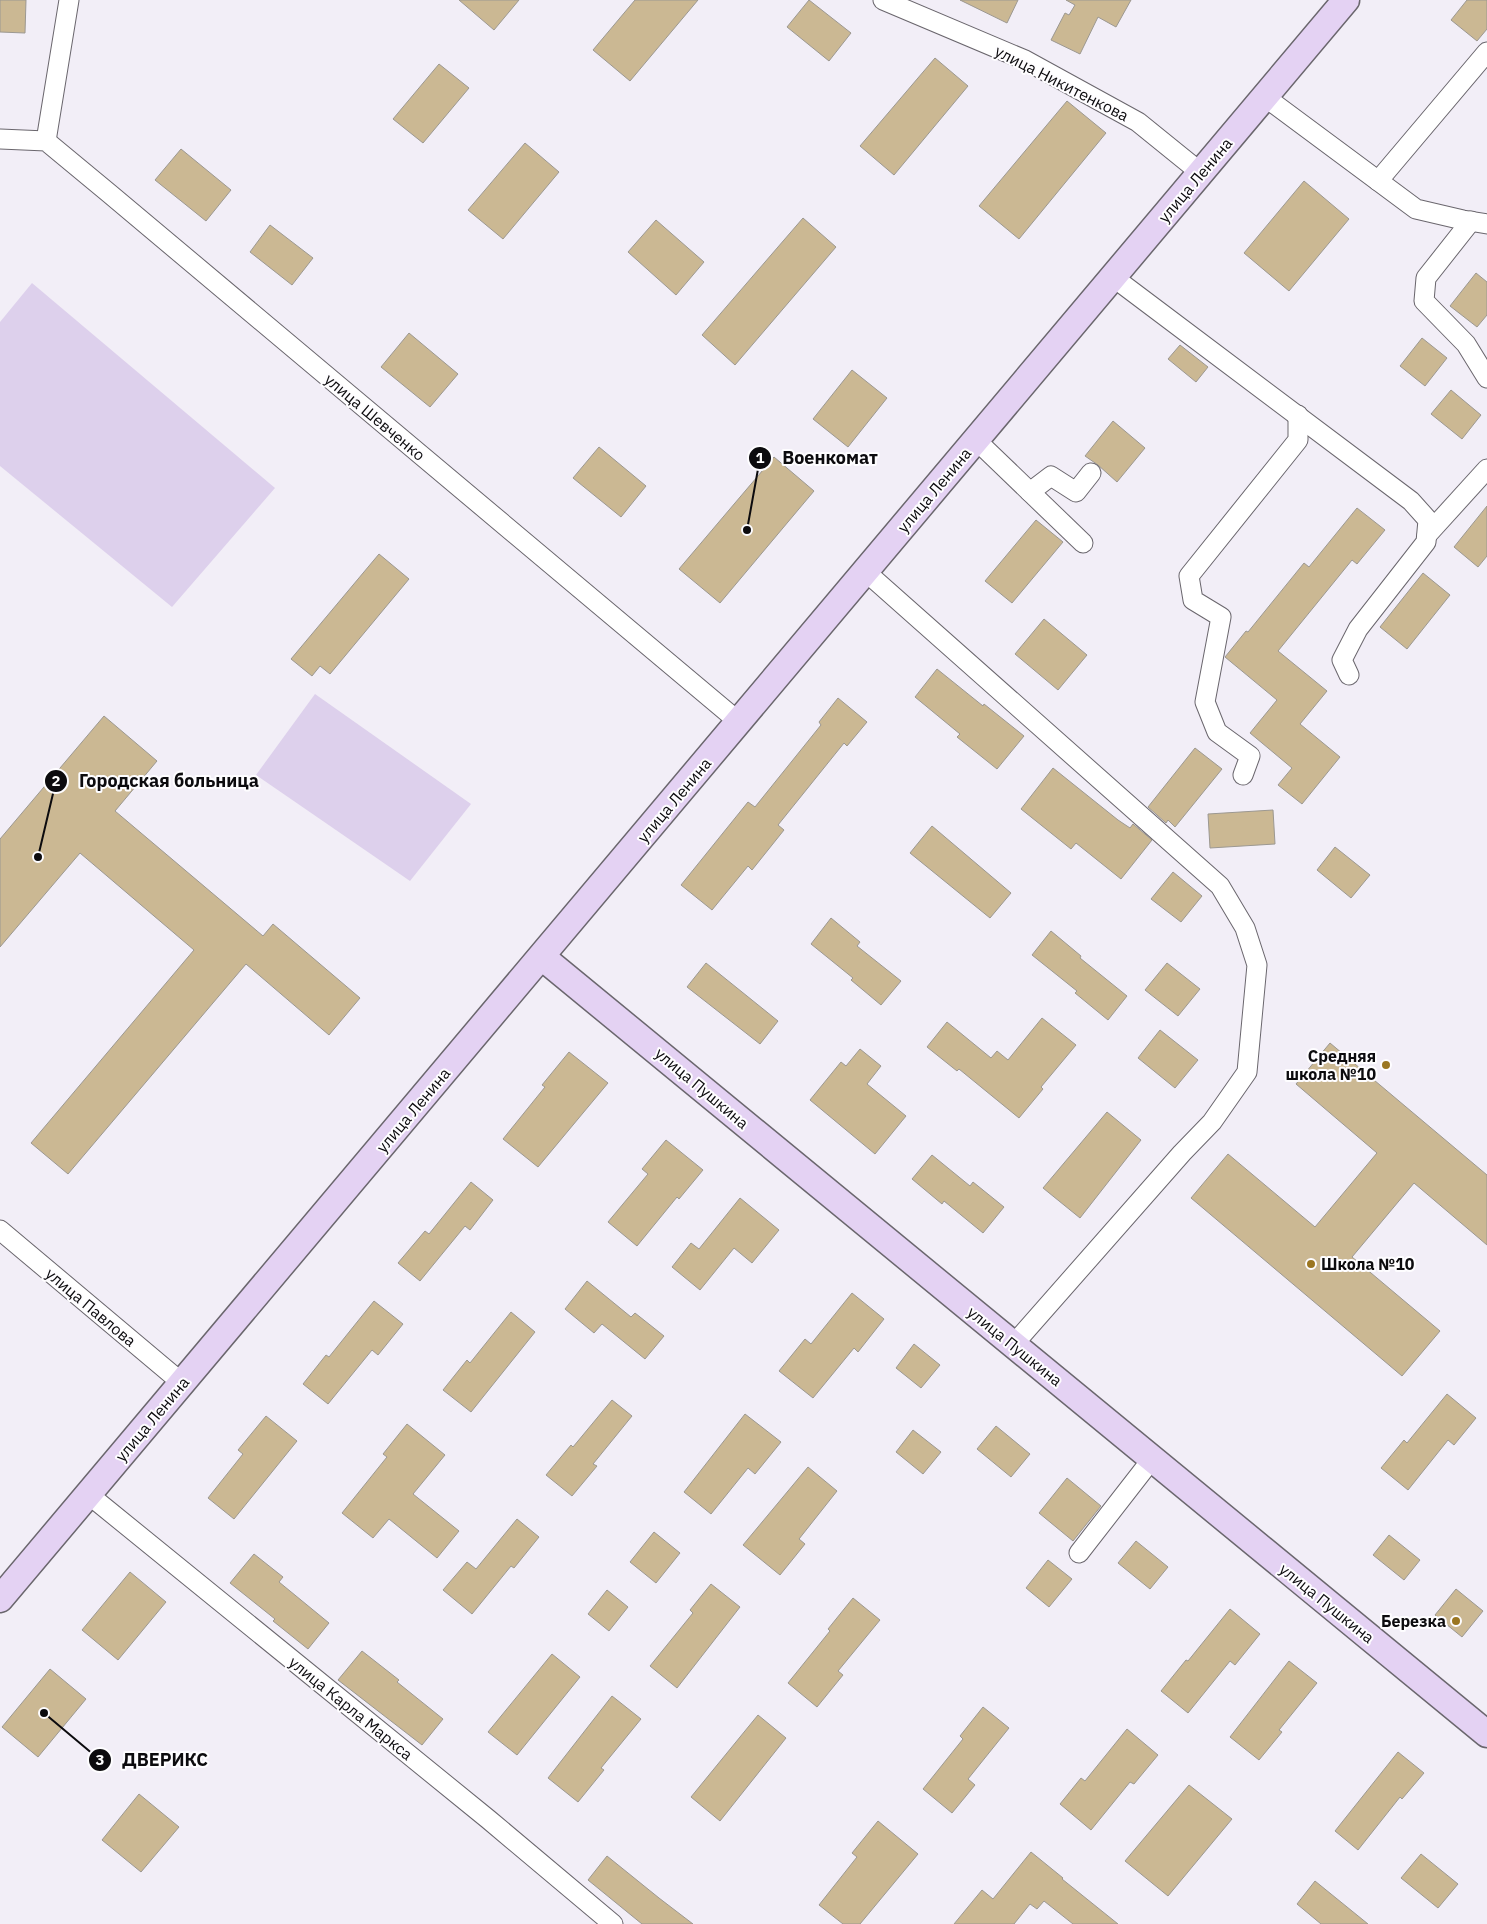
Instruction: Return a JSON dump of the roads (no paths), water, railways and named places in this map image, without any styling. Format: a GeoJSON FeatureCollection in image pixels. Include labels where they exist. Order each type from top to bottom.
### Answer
{"type":"FeatureCollection","features":[{"type":"Feature","properties":{"kind":"street"},"geometry":{"type":"LineString","coordinates":[[0,139],[46,142],[69,0]]}},
{"type":"Feature","properties":{"kind":"street","name":"улица Никитенкова"},"geometry":{"type":"LineString","coordinates":[[883,0],[1025,60],[1138,122],[1201,173]]}},
{"type":"Feature","properties":{"kind":"street","name":"улица Ленина"},"geometry":{"type":"LineString","coordinates":[[0,1599],[1346,0]]}},
{"type":"Feature","properties":{"kind":"street"},"geometry":{"type":"LineString","coordinates":[[1378,181],[1487,52]]}},
{"type":"Feature","properties":{"kind":"street"},"geometry":{"type":"LineString","coordinates":[[1265,97],[1416,208],[1479,223]]}},
{"type":"Feature","properties":{"kind":"street","name":"улица Шевченко"},"geometry":{"type":"LineString","coordinates":[[46,142],[739,722]]}},
{"type":"Feature","properties":{"kind":"street"},"geometry":{"type":"LineString","coordinates":[[1479,223],[1426,278],[1424,301],[1466,344],[1487,378]]}},
{"type":"Feature","properties":{"kind":"street"},"geometry":{"type":"LineString","coordinates":[[1113,277],[1412,501],[1428,520],[1426,542],[1358,629],[1342,660],[1349,675]]}},
{"type":"Feature","properties":{"kind":"street"},"geometry":{"type":"LineString","coordinates":[[1243,775],[1250,756],[1217,732],[1206,702],[1221,617],[1193,600],[1190,576],[1298,440],[1298,415]]}},
{"type":"Feature","properties":{"kind":"street"},"geometry":{"type":"LineString","coordinates":[[976,440],[1083,543]]}},
{"type":"Feature","properties":{"kind":"street"},"geometry":{"type":"LineString","coordinates":[[1427,535],[1487,469]]}},
{"type":"Feature","properties":{"kind":"street"},"geometry":{"type":"LineString","coordinates":[[1030,492],[1051,476],[1076,492],[1091,472]]}},
{"type":"Feature","properties":{"kind":"street"},"geometry":{"type":"LineString","coordinates":[[866,572],[1220,886],[1245,928],[1257,965],[1247,1072],[1212,1122],[1182,1153],[1014,1345]]}},
{"type":"Feature","properties":{"kind":"street","name":"улица Пушкина"},"geometry":{"type":"LineString","coordinates":[[542,957],[1487,1734]]}},
{"type":"Feature","properties":{"kind":"street","name":"улица Павлова"},"geometry":{"type":"LineString","coordinates":[[0,1230],[182,1383]]}},
{"type":"Feature","properties":{"kind":"street"},"geometry":{"type":"LineString","coordinates":[[1079,1553],[1152,1459]]}},
{"type":"Feature","properties":{"kind":"street","name":"улица Карла Маркса"},"geometry":{"type":"LineString","coordinates":[[88,1494],[480,1813],[613,1924]]}},
{"type":"Feature","properties":{"kind":"place","name":"Военкомат"},"geometry":{"type":"Point","coordinates":[747,530]}},
{"type":"Feature","properties":{"kind":"place","name":"Городская больница"},"geometry":{"type":"Point","coordinates":[38,857]}},
{"type":"Feature","properties":{"kind":"place","name":"Средняя школа №10"},"geometry":{"type":"Point","coordinates":[1386,1065]}},
{"type":"Feature","properties":{"kind":"place","name":"Школа №10"},"geometry":{"type":"Point","coordinates":[1311,1264]}},
{"type":"Feature","properties":{"kind":"place","name":"Березка"},"geometry":{"type":"Point","coordinates":[1456,1621]}},
{"type":"Feature","properties":{"kind":"place","name":"ДВЕРИКС"},"geometry":{"type":"Point","coordinates":[44,1713]}}]}
